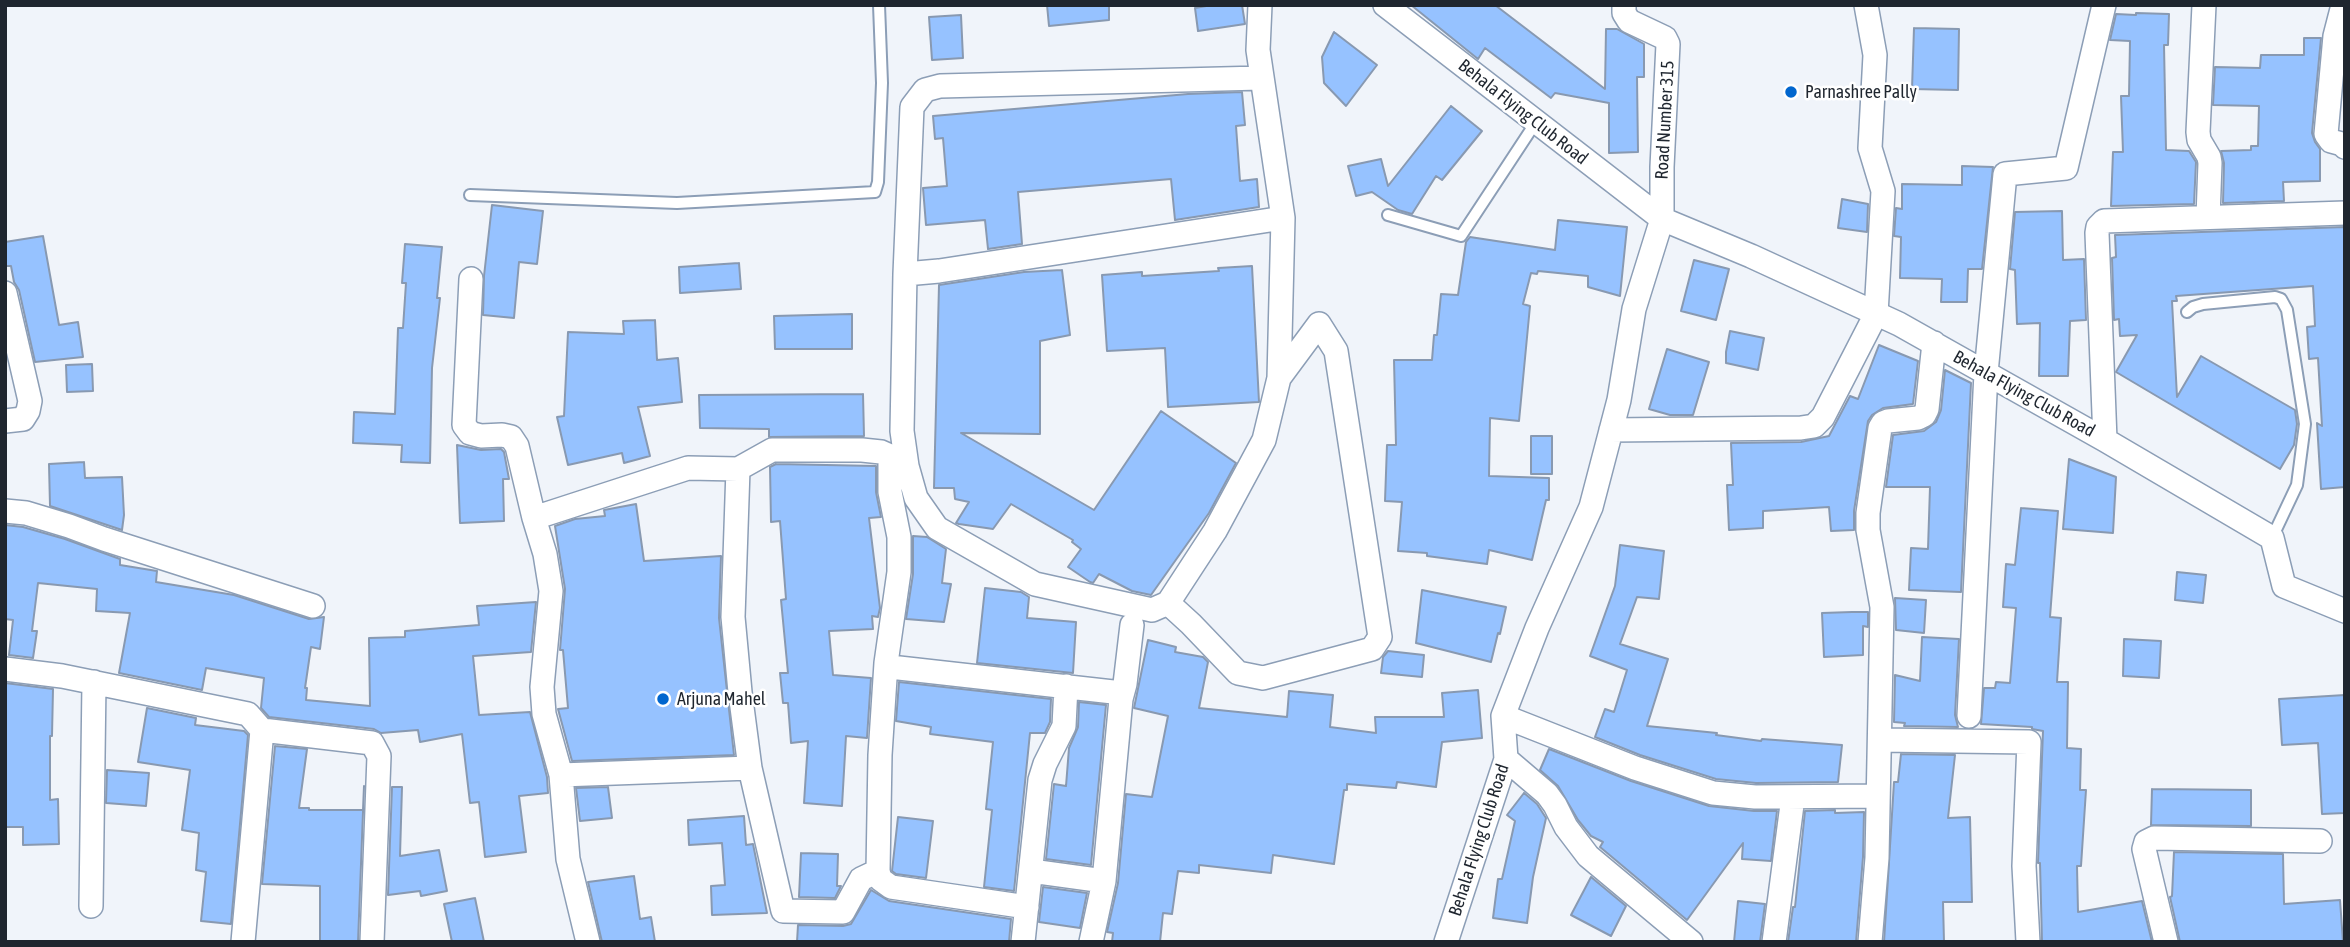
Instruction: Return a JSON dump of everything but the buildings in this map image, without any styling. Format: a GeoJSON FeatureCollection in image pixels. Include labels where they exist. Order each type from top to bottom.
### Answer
{"type":"FeatureCollection","features":[{"type":"Feature","properties":{"kind":"street"},"geometry":{"type":"LineString","coordinates":[[1260,5],[1258,50],[1261,78],[1283,218],[1279,378],[1264,440],[1215,531],[1168,603],[1152,610],[1035,584],[937,528],[916,498],[907,466],[902,431],[912,107],[925,90],[940,86],[1261,78]]}},
{"type":"Feature","properties":{"kind":"street","name":"Behala Flying Club Road"},"geometry":{"type":"LineString","coordinates":[[1385,5],[1662,219],[1751,256],[1934,344],[2272,538]]}},
{"type":"Feature","properties":{"kind":"street","name":"Road Number 315"},"geometry":{"type":"LineString","coordinates":[[1624,5],[1624,13],[1629,21],[1660,35],[1668,44],[1662,219]]}},
{"type":"Feature","properties":{"kind":"street"},"geometry":{"type":"LineString","coordinates":[[1611,430],[1801,428],[1814,426],[1824,417],[1876,314],[1883,191],[1870,148],[1875,55],[1866,5]]}},
{"type":"Feature","properties":{"kind":"street"},"geometry":{"type":"LineString","coordinates":[[1969,716],[1986,373],[2005,174],[2066,168],[2104,5]]}},
{"type":"Feature","properties":{"kind":"street"},"geometry":{"type":"LineString","coordinates":[[2204,5],[2198,132],[2210,163],[2207,217]]}},
{"type":"Feature","properties":{"kind":"street"},"geometry":{"type":"LineString","coordinates":[[2343,5],[2335,36],[2326,134],[2331,141],[2345,147]]}},
{"type":"Feature","properties":{"kind":"street"},"geometry":{"type":"LineString","coordinates":[[2105,440],[2098,227],[2104,221],[2345,213]]}},
{"type":"Feature","properties":{"kind":"street"},"geometry":{"type":"LineString","coordinates":[[905,274],[1283,218]]}},
{"type":"Feature","properties":{"kind":"street","name":"Behala Flying Club Road"},"geometry":{"type":"LineString","coordinates":[[1446,942],[1506,760],[1503,716],[1591,507],[1619,400],[1634,309],[1662,219]]}},
{"type":"Feature","properties":{"kind":"street"},"geometry":{"type":"LineString","coordinates":[[471,279],[464,425],[470,433],[481,436],[510,437],[517,446],[545,554],[551,590],[542,687],[544,714],[561,775],[568,859],[587,942]]}},
{"type":"Feature","properties":{"kind":"street"},"geometry":{"type":"LineString","coordinates":[[5,293],[30,401],[23,419],[5,421]]}},
{"type":"Feature","properties":{"kind":"street"},"geometry":{"type":"LineString","coordinates":[[1168,603],[1192,624],[1238,673],[1263,678],[1372,649],[1380,636],[1336,351],[1319,324],[1279,378]]}},
{"type":"Feature","properties":{"kind":"street"},"geometry":{"type":"LineString","coordinates":[[1870,942],[1877,858],[1882,607],[1868,530],[1868,513],[1880,428],[1888,421],[1924,415],[1927,409],[1934,344]]}},
{"type":"Feature","properties":{"kind":"street"},"geometry":{"type":"LineString","coordinates":[[534,518],[688,468],[738,469],[772,450],[862,450],[890,456],[890,492],[899,537],[899,572],[886,663],[880,755],[880,879],[891,887],[1027,907]]}},
{"type":"Feature","properties":{"kind":"street"},"geometry":{"type":"LineString","coordinates":[[738,469],[733,617],[750,768],[783,911],[843,912],[861,879],[878,871]]}},
{"type":"Feature","properties":{"kind":"street"},"geometry":{"type":"LineString","coordinates":[[5,511],[26,513],[69,526],[313,606]]}},
{"type":"Feature","properties":{"kind":"street"},"geometry":{"type":"LineString","coordinates":[[2272,538],[2284,586],[2345,611]]}},
{"type":"Feature","properties":{"kind":"street"},"geometry":{"type":"LineString","coordinates":[[1091,942],[1104,881],[1122,693],[1132,625]]}},
{"type":"Feature","properties":{"kind":"street"},"geometry":{"type":"LineString","coordinates":[[886,663],[890,667],[1122,693]]}},
{"type":"Feature","properties":{"kind":"street"},"geometry":{"type":"LineString","coordinates":[[5,669],[62,676],[248,714],[262,730],[366,741],[377,749],[379,756],[372,942]]}},
{"type":"Feature","properties":{"kind":"street"},"geometry":{"type":"LineString","coordinates":[[91,906],[94,682]]}},
{"type":"Feature","properties":{"kind":"street"},"geometry":{"type":"LineString","coordinates":[[1023,942],[1040,780],[1064,726],[1066,686]]}},
{"type":"Feature","properties":{"kind":"street"},"geometry":{"type":"LineString","coordinates":[[1503,716],[1634,768],[1713,793],[1755,797],[1878,796]]}},
{"type":"Feature","properties":{"kind":"street"},"geometry":{"type":"LineString","coordinates":[[243,942],[262,730]]}},
{"type":"Feature","properties":{"kind":"street"},"geometry":{"type":"LineString","coordinates":[[1880,740],[2029,742],[2024,866],[2028,942]]}},
{"type":"Feature","properties":{"kind":"street"},"geometry":{"type":"LineString","coordinates":[[1506,760],[1547,794],[1566,827],[1588,856],[1691,942]]}},
{"type":"Feature","properties":{"kind":"street"},"geometry":{"type":"LineString","coordinates":[[561,775],[750,768]]}},
{"type":"Feature","properties":{"kind":"street"},"geometry":{"type":"LineString","coordinates":[[1774,942],[1793,797]]}},
{"type":"Feature","properties":{"kind":"street"},"geometry":{"type":"LineString","coordinates":[[2166,942],[2144,849],[2146,842],[2154,838],[2320,841]]}},
{"type":"Feature","properties":{"kind":"street"},"geometry":{"type":"LineString","coordinates":[[1031,871],[1104,881]]}},
{"type":"Feature","properties":{"kind":"lane"},"geometry":{"type":"LineString","coordinates":[[470,195],[677,203],[875,192],[878,182],[882,83],[879,5]]}},
{"type":"Feature","properties":{"kind":"lane"},"geometry":{"type":"LineString","coordinates":[[1388,215],[1461,236],[1536,121]]}},
{"type":"Feature","properties":{"kind":"lane"},"geometry":{"type":"LineString","coordinates":[[2187,312],[2203,304],[2275,298],[2281,299],[2285,304],[2304,404],[2305,424],[2297,485],[2272,538]]}},
{"type":"Feature","properties":{"kind":"place","name":"Parnashree Pally"},"geometry":{"type":"Point","coordinates":[1791,92]}},
{"type":"Feature","properties":{"kind":"place","name":"Arjuna Mahel"},"geometry":{"type":"Point","coordinates":[663,699]}}]}
